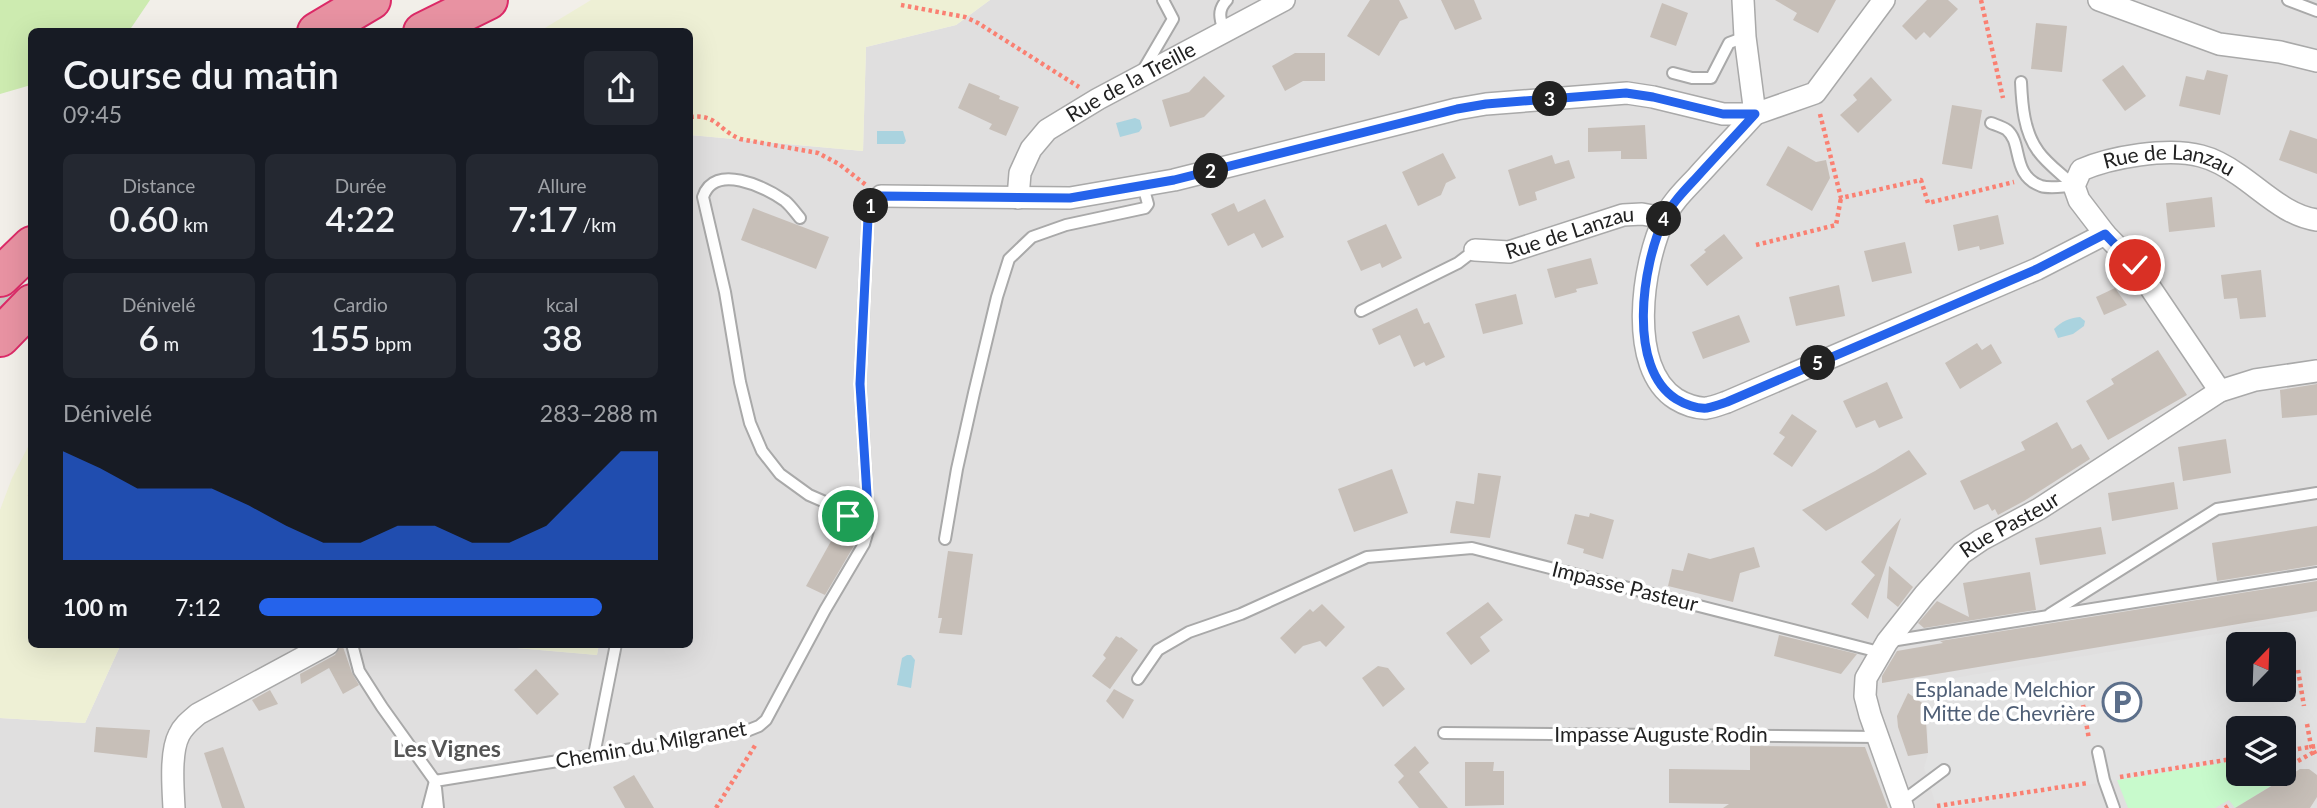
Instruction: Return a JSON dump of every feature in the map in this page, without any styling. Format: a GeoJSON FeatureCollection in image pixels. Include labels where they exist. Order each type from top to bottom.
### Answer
{"type":"FeatureCollection","features":[{"type":"Feature","properties":{"kind":"highway"},"geometry":{"type":"LineString","coordinates":[[324,28],[371,0]]}},
{"type":"Feature","properties":{"kind":"highway"},"geometry":{"type":"LineString","coordinates":[[431,28],[488,0]]}},
{"type":"Feature","properties":{"kind":"highway"},"geometry":{"type":"LineString","coordinates":[[0,277],[28,250]]}},
{"type":"Feature","properties":{"kind":"highway"},"geometry":{"type":"LineString","coordinates":[[0,337],[28,308]]}},
{"type":"Feature","properties":{"kind":"street","name":"Rue de la Treille"},"geometry":{"type":"LineString","coordinates":[[1018,198],[1020,173],[1031,149],[1047,130],[1098,99],[1284,0]]}},
{"type":"Feature","properties":{"kind":"street"},"geometry":{"type":"LineString","coordinates":[[1743,0],[1755,114]]}},
{"type":"Feature","properties":{"kind":"street"},"geometry":{"type":"LineString","coordinates":[[881,196],[1070,198],[1174,180],[1486,104],[1626,93],[1723,114],[1755,114],[1815,93],[1884,0]]}},
{"type":"Feature","properties":{"kind":"street"},"geometry":{"type":"LineString","coordinates":[[2099,0],[2219,44],[2280,52],[2317,61]]}},
{"type":"Feature","properties":{"kind":"street","name":"Rue de Lanzau"},"geometry":{"type":"LineString","coordinates":[[1755,114],[1679,197],[1664,218],[1656,241],[1646,283],[1644,338],[1652,373],[1664,392],[1682,403],[1705,408],[1727,402],[2025,274],[2105,234]]}},
{"type":"Feature","properties":{"kind":"street","name":"Rue de Lanzau"},"geometry":{"type":"LineString","coordinates":[[2220,391],[2135,265],[2105,234],[2079,200],[2074,186],[2081,170],[2097,163],[2162,152],[2202,156],[2237,173],[2302,218],[2317,220]]}},
{"type":"Feature","properties":{"kind":"street","name":"Rue de Lanzau"},"geometry":{"type":"LineString","coordinates":[[1475,250],[1509,252],[1623,215],[1642,214],[1664,218]]}},
{"type":"Feature","properties":{"kind":"street","name":"Rue Pasteur"},"geometry":{"type":"LineString","coordinates":[[1902,805],[1865,696],[1866,678],[1883,647],[1962,553],[2039,509],[2220,391],[2256,380],[2317,371]]}},
{"type":"Feature","properties":{"kind":"street"},"geometry":{"type":"LineString","coordinates":[[174,808],[175,750],[177,737],[184,727],[198,714],[321,648]]}},
{"type":"Feature","properties":{"kind":"lane"},"geometry":{"type":"LineString","coordinates":[[1139,77],[1173,19],[1163,0]]}},
{"type":"Feature","properties":{"kind":"lane"},"geometry":{"type":"LineString","coordinates":[[1224,32],[1220,17],[1221,6],[1227,0]]}},
{"type":"Feature","properties":{"kind":"lane"},"geometry":{"type":"LineString","coordinates":[[2288,0],[2317,11]]}},
{"type":"Feature","properties":{"kind":"lane"},"geometry":{"type":"LineString","coordinates":[[1673,73],[1692,78],[1711,78],[1729,43],[1745,37]]}},
{"type":"Feature","properties":{"kind":"lane"},"geometry":{"type":"LineString","coordinates":[[2021,82],[2026,119],[2039,153],[2074,186]]}},
{"type":"Feature","properties":{"kind":"lane"},"geometry":{"type":"LineString","coordinates":[[1991,123],[2006,129],[2012,137],[2019,164],[2029,179],[2042,187],[2074,186]]}},
{"type":"Feature","properties":{"kind":"lane"},"geometry":{"type":"LineString","coordinates":[[800,218],[787,203],[746,181],[727,179],[714,182],[706,187],[703,197],[725,292],[740,382],[750,423],[762,451],[780,474],[809,495],[841,509],[854,522],[869,527]]}},
{"type":"Feature","properties":{"kind":"lane"},"geometry":{"type":"LineString","coordinates":[[945,539],[974,393],[1009,259],[1032,237],[1066,225],[1144,208],[1148,204],[1143,186]]}},
{"type":"Feature","properties":{"kind":"lane","name":"Chemin du Milgranet"},"geometry":{"type":"LineString","coordinates":[[435,781],[749,730],[766,720],[864,544],[869,527],[860,384],[868,218],[870,206],[881,196]]}},
{"type":"Feature","properties":{"kind":"lane"},"geometry":{"type":"LineString","coordinates":[[1362,311],[1458,262],[1475,250]]}},
{"type":"Feature","properties":{"kind":"lane"},"geometry":{"type":"LineString","coordinates":[[2045,618],[2217,509],[2317,493]]}},
{"type":"Feature","properties":{"kind":"lane","name":"Impasse Pasteur"},"geometry":{"type":"LineString","coordinates":[[1138,679],[1158,650],[1189,632],[1241,614],[1367,557],[1472,548],[1883,647]]}},
{"type":"Feature","properties":{"kind":"lane"},"geometry":{"type":"LineString","coordinates":[[1883,647],[2317,573]]}},
{"type":"Feature","properties":{"kind":"lane"},"geometry":{"type":"LineString","coordinates":[[353,648],[359,671],[370,689],[435,781],[438,808]]}},
{"type":"Feature","properties":{"kind":"lane"},"geometry":{"type":"LineString","coordinates":[[594,755],[615,648]]}},
{"type":"Feature","properties":{"kind":"lane","name":"Impasse Auguste Rodin"},"geometry":{"type":"LineString","coordinates":[[1444,733],[1878,737]]}},
{"type":"Feature","properties":{"kind":"lane"},"geometry":{"type":"LineString","coordinates":[[2098,752],[2114,808]]}},
{"type":"Feature","properties":{"kind":"lane"},"geometry":{"type":"LineString","coordinates":[[1902,805],[1944,770]]}},
{"type":"Feature","properties":{"kind":"lane"},"geometry":{"type":"LineString","coordinates":[[428,808],[435,781]]}},
{"type":"Feature","properties":{"kind":"path"},"geometry":{"type":"LineString","coordinates":[[1981,0],[2012,137]]}},
{"type":"Feature","properties":{"kind":"path"},"geometry":{"type":"LineString","coordinates":[[901,5],[978,23],[1098,99]]}},
{"type":"Feature","properties":{"kind":"path"},"geometry":{"type":"LineString","coordinates":[[1756,245],[1836,225],[1841,198],[1815,93]]}},
{"type":"Feature","properties":{"kind":"path"},"geometry":{"type":"LineString","coordinates":[[693,117],[709,117],[729,134],[740,139],[818,153],[839,164],[881,196]]}},
{"type":"Feature","properties":{"kind":"path"},"geometry":{"type":"LineString","coordinates":[[1841,198],[1921,180],[1928,203],[1998,186]]}},
{"type":"Feature","properties":{"kind":"path"},"geometry":{"type":"LineString","coordinates":[[2298,670],[2304,706]]}},
{"type":"Feature","properties":{"kind":"path"},"geometry":{"type":"LineString","coordinates":[[2083,705],[2089,740]]}},
{"type":"Feature","properties":{"kind":"path"},"geometry":{"type":"LineString","coordinates":[[716,808],[759,738],[766,720]]}},
{"type":"Feature","properties":{"kind":"path"},"geometry":{"type":"LineString","coordinates":[[2296,763],[2316,755],[2307,724]]}},
{"type":"Feature","properties":{"kind":"path"},"geometry":{"type":"LineString","coordinates":[[2296,749],[2314,746]]}},
{"type":"Feature","properties":{"kind":"path"},"geometry":{"type":"LineString","coordinates":[[2116,778],[2226,760]]}},
{"type":"Feature","properties":{"kind":"path"},"geometry":{"type":"LineString","coordinates":[[1937,806],[2097,781]]}},
{"type":"Feature","properties":{"kind":"shaded area"},"geometry":{"type":"Polygon","coordinates":[[[990,0],[2317,0],[2317,808],[0,808],[0,718],[85,723],[119,648],[517,648],[597,655],[598,648],[693,648],[693,135],[863,151],[866,47],[956,25],[990,0]]]}},
{"type":"Feature","properties":{"kind":"shaded area","name":"Esplanade Melchior Mitte de Chevrière"},"geometry":{"type":"Polygon","coordinates":[[[2317,617],[2317,742],[2297,751],[2296,716],[2226,716],[2226,762],[1937,808],[1924,768],[1928,753],[1928,714],[1924,683],[2226,632],[2226,702],[2296,702],[2296,632],[2228,632],[2317,617]]]}},
{"type":"Feature","properties":{"kind":"green space"},"geometry":{"type":"Polygon","coordinates":[[[0,0],[150,0],[131,28],[28,28],[28,86],[0,94],[0,0]]]}},
{"type":"Feature","properties":{"kind":"green space"},"geometry":{"type":"Polygon","coordinates":[[[591,0],[990,0],[956,25],[866,47],[863,151],[693,135],[693,28],[545,28],[591,0]]]}},
{"type":"Feature","properties":{"kind":"green space"},"geometry":{"type":"Polygon","coordinates":[[[28,447],[28,648],[119,648],[85,723],[0,718],[0,510],[28,447]]]}},
{"type":"Feature","properties":{"kind":"green space"},"geometry":{"type":"Polygon","coordinates":[[[517,648],[598,648],[597,655],[517,648]]]}},
{"type":"Feature","properties":{"kind":"green space"},"geometry":{"type":"Polygon","coordinates":[[[2226,762],[2226,786],[2271,786],[2235,808],[2229,800],[2215,808],[2128,808],[2117,780],[2226,762]]]}},
{"type":"Feature","properties":{"kind":"water"},"geometry":{"type":"Polygon","coordinates":[[[1135,118],[1140,120],[1142,128],[1139,132],[1120,137],[1116,123],[1135,118]]]}},
{"type":"Feature","properties":{"kind":"water"},"geometry":{"type":"Polygon","coordinates":[[[877,131],[903,131],[906,141],[904,144],[877,144],[877,131]]]}},
{"type":"Feature","properties":{"kind":"water"},"geometry":{"type":"Polygon","coordinates":[[[2080,317],[2085,321],[2084,326],[2073,334],[2058,338],[2054,329],[2066,320],[2080,317]]]}},
{"type":"Feature","properties":{"kind":"water"},"geometry":{"type":"Polygon","coordinates":[[[911,655],[915,660],[911,688],[897,685],[902,658],[911,655]]]}},
{"type":"Feature","properties":{"kind":"building"},"geometry":{"type":"Polygon","coordinates":[[[1370,0],[1399,0],[1408,18],[1400,21],[1379,56],[1347,36],[1370,0]]]}},
{"type":"Feature","properties":{"kind":"building"},"geometry":{"type":"Polygon","coordinates":[[[1441,0],[1474,0],[1482,19],[1455,30],[1441,0]]]}},
{"type":"Feature","properties":{"kind":"building"},"geometry":{"type":"Polygon","coordinates":[[[1775,0],[1836,0],[1818,33],[1793,20],[1797,13],[1775,0]]]}},
{"type":"Feature","properties":{"kind":"building"},"geometry":{"type":"Polygon","coordinates":[[[1927,0],[1948,0],[1958,9],[1930,38],[1924,32],[1916,40],[1902,26],[1927,0]]]}},
{"type":"Feature","properties":{"kind":"building"},"geometry":{"type":"Polygon","coordinates":[[[1662,3],[1688,13],[1676,46],[1650,37],[1662,3]]]}},
{"type":"Feature","properties":{"kind":"building"},"geometry":{"type":"Polygon","coordinates":[[[2036,23],[2067,26],[2062,72],[2031,69],[2036,23]]]}},
{"type":"Feature","properties":{"kind":"building"},"geometry":{"type":"Polygon","coordinates":[[[1295,53],[1325,53],[1325,81],[1303,81],[1285,91],[1272,66],[1295,53]]]}},
{"type":"Feature","properties":{"kind":"building"},"geometry":{"type":"Polygon","coordinates":[[[2123,65],[2146,96],[2125,111],[2102,80],[2123,65]]]}},
{"type":"Feature","properties":{"kind":"building"},"geometry":{"type":"Polygon","coordinates":[[[2207,70],[2228,75],[2220,115],[2179,106],[2186,76],[2204,80],[2207,70]]]}},
{"type":"Feature","properties":{"kind":"building"},"geometry":{"type":"Polygon","coordinates":[[[1204,76],[1225,96],[1204,117],[1170,127],[1162,100],[1189,92],[1204,76]]]}},
{"type":"Feature","properties":{"kind":"building"},"geometry":{"type":"Polygon","coordinates":[[[1871,77],[1892,100],[1858,133],[1840,115],[1857,100],[1853,95],[1871,77]]]}},
{"type":"Feature","properties":{"kind":"building"},"geometry":{"type":"Polygon","coordinates":[[[969,83],[1019,107],[1006,136],[989,129],[992,124],[958,108],[969,83]]]}},
{"type":"Feature","properties":{"kind":"building"},"geometry":{"type":"Polygon","coordinates":[[[1952,105],[1982,110],[1972,169],[1942,164],[1952,105]]]}},
{"type":"Feature","properties":{"kind":"building"},"geometry":{"type":"Polygon","coordinates":[[[1645,125],[1647,159],[1621,159],[1621,151],[1588,152],[1588,128],[1645,125]]]}},
{"type":"Feature","properties":{"kind":"building"},"geometry":{"type":"Polygon","coordinates":[[[2290,130],[2317,139],[2317,174],[2279,160],[2290,130]]]}},
{"type":"Feature","properties":{"kind":"building"},"geometry":{"type":"Polygon","coordinates":[[[1788,146],[1816,162],[1826,160],[1830,178],[1812,211],[1766,185],[1788,146]]]}},
{"type":"Feature","properties":{"kind":"building"},"geometry":{"type":"Polygon","coordinates":[[[1443,153],[1456,178],[1446,183],[1441,195],[1418,206],[1402,172],[1443,153]]]}},
{"type":"Feature","properties":{"kind":"building"},"geometry":{"type":"Polygon","coordinates":[[[1552,155],[1555,164],[1569,160],[1575,178],[1535,192],[1537,200],[1519,206],[1508,170],[1552,155]]]}},
{"type":"Feature","properties":{"kind":"building"},"geometry":{"type":"Polygon","coordinates":[[[2212,197],[2215,227],[2169,232],[2166,203],[2212,197]]]}},
{"type":"Feature","properties":{"kind":"building"},"geometry":{"type":"Polygon","coordinates":[[[1265,199],[1284,237],[1262,248],[1254,233],[1228,246],[1211,214],[1234,203],[1238,212],[1265,199]]]}},
{"type":"Feature","properties":{"kind":"building"},"geometry":{"type":"Polygon","coordinates":[[[753,208],[829,237],[816,269],[741,240],[753,208]]]}},
{"type":"Feature","properties":{"kind":"building"},"geometry":{"type":"Polygon","coordinates":[[[1998,215],[2004,244],[1980,250],[1979,246],[1958,251],[1953,225],[1998,215]]]}},
{"type":"Feature","properties":{"kind":"building"},"geometry":{"type":"Polygon","coordinates":[[[1386,224],[1402,258],[1382,268],[1380,263],[1361,271],[1347,241],[1386,224]]]}},
{"type":"Feature","properties":{"kind":"building"},"geometry":{"type":"Polygon","coordinates":[[[1724,234],[1743,258],[1707,286],[1690,265],[1724,234]]]}},
{"type":"Feature","properties":{"kind":"building"},"geometry":{"type":"Polygon","coordinates":[[[1905,242],[1912,273],[1872,282],[1864,251],[1905,242]]]}},
{"type":"Feature","properties":{"kind":"building"},"geometry":{"type":"Polygon","coordinates":[[[1591,258],[1598,284],[1555,298],[1547,269],[1591,258]]]}},
{"type":"Feature","properties":{"kind":"building"},"geometry":{"type":"Polygon","coordinates":[[[2261,270],[2266,317],[2240,319],[2237,298],[2224,299],[2221,275],[2261,270]]]}},
{"type":"Feature","properties":{"kind":"building"},"geometry":{"type":"Polygon","coordinates":[[[1839,285],[1845,316],[1796,326],[1789,297],[1839,285]]]}},
{"type":"Feature","properties":{"kind":"building"},"geometry":{"type":"Polygon","coordinates":[[[2115,288],[2127,305],[2104,315],[2096,297],[2115,288]]]}},
{"type":"Feature","properties":{"kind":"building"},"geometry":{"type":"Polygon","coordinates":[[[1516,294],[1523,324],[1483,334],[1475,304],[1516,294]]]}},
{"type":"Feature","properties":{"kind":"building"},"geometry":{"type":"Polygon","coordinates":[[[1417,308],[1424,324],[1429,322],[1445,357],[1426,366],[1424,362],[1414,367],[1400,335],[1379,345],[1372,329],[1417,308]]]}},
{"type":"Feature","properties":{"kind":"building"},"geometry":{"type":"Polygon","coordinates":[[[1739,315],[1750,342],[1703,359],[1692,332],[1739,315]]]}},
{"type":"Feature","properties":{"kind":"building"},"geometry":{"type":"Polygon","coordinates":[[[1977,343],[1982,350],[1991,344],[2002,363],[1960,389],[1945,363],[1977,343]]]}},
{"type":"Feature","properties":{"kind":"building"},"geometry":{"type":"Polygon","coordinates":[[[2158,350],[2187,395],[2108,440],[2086,401],[2114,384],[2111,379],[2158,350]]]}},
{"type":"Feature","properties":{"kind":"building"},"geometry":{"type":"Polygon","coordinates":[[[1887,382],[1903,418],[1879,428],[1875,420],[1856,428],[1843,401],[1887,382]]]}},
{"type":"Feature","properties":{"kind":"building"},"geometry":{"type":"Polygon","coordinates":[[[2317,384],[2317,415],[2282,418],[2280,390],[2317,384]]]}},
{"type":"Feature","properties":{"kind":"building"},"geometry":{"type":"Polygon","coordinates":[[[1792,414],[1817,431],[1792,467],[1773,454],[1785,437],[1779,433],[1792,414]]]}},
{"type":"Feature","properties":{"kind":"building"},"geometry":{"type":"Polygon","coordinates":[[[2057,422],[2072,449],[2081,444],[2090,459],[1998,515],[1988,504],[1974,510],[1960,481],[2025,450],[2021,442],[2057,422]]]}},
{"type":"Feature","properties":{"kind":"building"},"geometry":{"type":"Polygon","coordinates":[[[2226,439],[2231,473],[2183,481],[2178,447],[2226,439]]]}},
{"type":"Feature","properties":{"kind":"building"},"geometry":{"type":"Polygon","coordinates":[[[1909,450],[1927,474],[1826,531],[1802,510],[1875,471],[1909,450]]]}},
{"type":"Feature","properties":{"kind":"building"},"geometry":{"type":"Polygon","coordinates":[[[1392,469],[1408,513],[1354,532],[1338,489],[1392,469]]]}},
{"type":"Feature","properties":{"kind":"building"},"geometry":{"type":"Polygon","coordinates":[[[1478,473],[1501,476],[1490,538],[1450,533],[1456,501],[1474,504],[1478,473]]]}},
{"type":"Feature","properties":{"kind":"building"},"geometry":{"type":"Polygon","coordinates":[[[2174,482],[2178,509],[2112,521],[2108,493],[2174,482]]]}},
{"type":"Feature","properties":{"kind":"building"},"geometry":{"type":"Polygon","coordinates":[[[1590,513],[1614,520],[1603,559],[1583,553],[1584,549],[1567,544],[1575,514],[1589,517],[1590,513]]]}},
{"type":"Feature","properties":{"kind":"building"},"geometry":{"type":"Polygon","coordinates":[[[1901,518],[1868,619],[1851,604],[1875,575],[1861,562],[1901,518]]]}},
{"type":"Feature","properties":{"kind":"building"},"geometry":{"type":"Polygon","coordinates":[[[2317,526],[2317,565],[2217,581],[2212,543],[2317,526]]]}},
{"type":"Feature","properties":{"kind":"building"},"geometry":{"type":"Polygon","coordinates":[[[2101,527],[2106,554],[2040,565],[2035,538],[2101,527]]]}},
{"type":"Feature","properties":{"kind":"building"},"geometry":{"type":"Polygon","coordinates":[[[835,534],[855,544],[825,595],[806,586],[835,534]]]}},
{"type":"Feature","properties":{"kind":"building"},"geometry":{"type":"Polygon","coordinates":[[[1754,547],[1760,567],[1740,573],[1733,602],[1668,586],[1672,569],[1683,571],[1688,553],[1710,559],[1754,547]]]}},
{"type":"Feature","properties":{"kind":"building"},"geometry":{"type":"Polygon","coordinates":[[[948,551],[973,554],[962,635],[939,633],[942,618],[938,618],[948,551]]]}},
{"type":"Feature","properties":{"kind":"building"},"geometry":{"type":"Polygon","coordinates":[[[1889,566],[1913,587],[1898,607],[1887,598],[1889,566]]]}},
{"type":"Feature","properties":{"kind":"building"},"geometry":{"type":"Polygon","coordinates":[[[2030,572],[2036,610],[1924,628],[1918,623],[1937,601],[1969,617],[1963,583],[2030,572]]]}},
{"type":"Feature","properties":{"kind":"building"},"geometry":{"type":"Polygon","coordinates":[[[2317,581],[2317,611],[1882,683],[1882,676],[1897,651],[1943,643],[1940,641],[2317,581]]]}},
{"type":"Feature","properties":{"kind":"building"},"geometry":{"type":"Polygon","coordinates":[[[1488,602],[1503,620],[1480,637],[1490,651],[1471,665],[1446,633],[1488,602]]]}},
{"type":"Feature","properties":{"kind":"building"},"geometry":{"type":"Polygon","coordinates":[[[1322,604],[1345,627],[1326,647],[1320,641],[1303,646],[1295,654],[1280,638],[1310,609],[1313,612],[1322,604]]]}},
{"type":"Feature","properties":{"kind":"building"},"geometry":{"type":"Polygon","coordinates":[[[1779,635],[1857,654],[1841,674],[1774,656],[1779,635]]]}},
{"type":"Feature","properties":{"kind":"building"},"geometry":{"type":"Polygon","coordinates":[[[1116,636],[1138,650],[1110,689],[1092,676],[1106,658],[1103,655],[1116,636]]]}},
{"type":"Feature","properties":{"kind":"building"},"geometry":{"type":"Polygon","coordinates":[[[339,648],[343,648],[359,685],[343,694],[329,668],[301,684],[300,674],[335,655],[339,648]]]}},
{"type":"Feature","properties":{"kind":"building"},"geometry":{"type":"Polygon","coordinates":[[[1378,666],[1388,668],[1405,689],[1383,707],[1362,678],[1378,666]]]}},
{"type":"Feature","properties":{"kind":"building"},"geometry":{"type":"Polygon","coordinates":[[[536,669],[559,694],[537,715],[514,690],[536,669]]]}},
{"type":"Feature","properties":{"kind":"building"},"geometry":{"type":"Polygon","coordinates":[[[1114,689],[1134,700],[1123,719],[1106,701],[1114,689]]]}},
{"type":"Feature","properties":{"kind":"building"},"geometry":{"type":"Polygon","coordinates":[[[270,690],[278,704],[259,711],[252,700],[270,690]]]}},
{"type":"Feature","properties":{"kind":"building"},"geometry":{"type":"Polygon","coordinates":[[[1908,693],[1925,705],[1928,753],[1908,756],[1898,727],[1897,716],[1908,693]]]}},
{"type":"Feature","properties":{"kind":"building"},"geometry":{"type":"Polygon","coordinates":[[[96,727],[150,730],[147,758],[94,752],[96,727]]]}},
{"type":"Feature","properties":{"kind":"building"},"geometry":{"type":"Polygon","coordinates":[[[1415,746],[1429,763],[1419,772],[1448,808],[1419,808],[1398,782],[1404,776],[1394,765],[1415,746]]]}},
{"type":"Feature","properties":{"kind":"building"},"geometry":{"type":"Polygon","coordinates":[[[1750,746],[1865,747],[1888,808],[1723,808],[1729,804],[1669,803],[1669,769],[1750,770],[1750,746]]]}},
{"type":"Feature","properties":{"kind":"building"},"geometry":{"type":"Polygon","coordinates":[[[223,747],[245,808],[222,808],[204,753],[223,747]]]}},
{"type":"Feature","properties":{"kind":"building"},"geometry":{"type":"Polygon","coordinates":[[[1465,762],[1494,762],[1493,771],[1504,771],[1504,805],[1465,806],[1465,762]]]}},
{"type":"Feature","properties":{"kind":"building"},"geometry":{"type":"Polygon","coordinates":[[[2309,769],[2317,775],[2317,797],[2310,808],[2235,808],[2271,786],[2296,786],[2296,772],[2309,769]]]}},
{"type":"Feature","properties":{"kind":"building"},"geometry":{"type":"Polygon","coordinates":[[[634,775],[654,808],[625,808],[613,787],[634,775]]]}},
{"type":"Feature","properties":{"kind":"tunnel"},"geometry":{"type":"LineString","coordinates":[[0,298],[28,319]]}},
{"type":"Feature","properties":{"kind":"place","name":"Esplanade Melchior Mitte de Chevrière"},"geometry":{"type":"Point","coordinates":[2122,702]}},
{"type":"Feature","properties":{"kind":"district","name":"Les Vignes"},"geometry":{"type":"Point","coordinates":[447,749]}},
{"type":"Feature","properties":{"kind":"route"},"geometry":{"type":"LineString","coordinates":[[848,516],[854,522],[869,527],[860,384],[868,218],[870,206],[881,196],[1070,198],[1174,180],[1486,104],[1626,93],[1723,114],[1755,114],[1679,197],[1664,218],[1646,283],[1644,338],[1652,373],[1664,392],[1682,403],[1705,408],[1727,402],[2037,269],[2105,234],[2135,265]]}}]}
